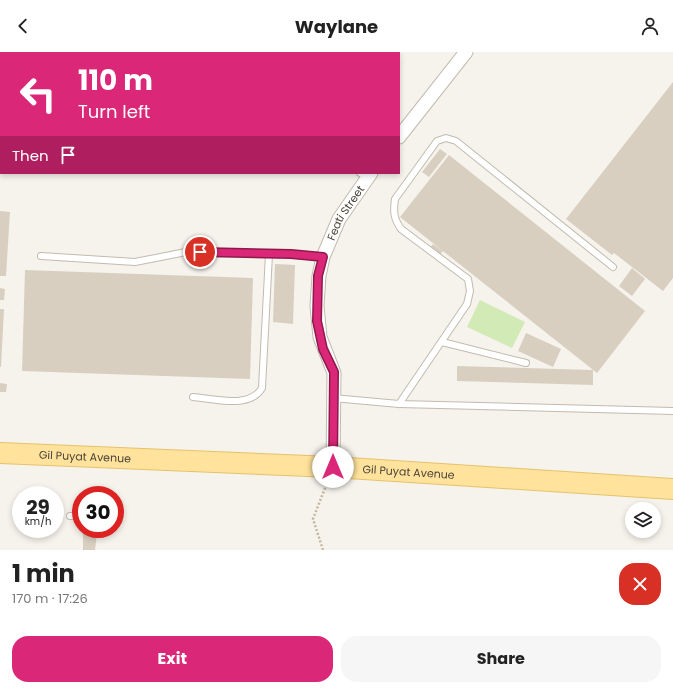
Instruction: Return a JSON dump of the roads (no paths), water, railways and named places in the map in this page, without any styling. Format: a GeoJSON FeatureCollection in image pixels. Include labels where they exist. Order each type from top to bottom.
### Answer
{"type":"FeatureCollection","features":[{"type":"Feature","properties":{"kind":"main road","name":"Gil Puyat Avenue"},"geometry":{"type":"LineString","coordinates":[[0,453],[333,467],[673,489]]}},
{"type":"Feature","properties":{"kind":"street"},"geometry":{"type":"LineString","coordinates":[[400,136],[466,52]]}},
{"type":"Feature","properties":{"kind":"street","name":"Feati Street"},"geometry":{"type":"LineString","coordinates":[[333,467],[334,372],[323,349],[317,321],[318,276],[323,257],[339,219],[366,174]]}},
{"type":"Feature","properties":{"kind":"lane"},"geometry":{"type":"LineString","coordinates":[[399,404],[468,304],[470,290],[468,279],[401,229],[394,220],[393,209],[395,200],[437,141],[446,138],[456,141],[613,267]]}},
{"type":"Feature","properties":{"kind":"lane"},"geometry":{"type":"LineString","coordinates":[[41,256],[135,262],[186,252],[323,257]]}},
{"type":"Feature","properties":{"kind":"lane"},"geometry":{"type":"LineString","coordinates":[[193,397],[238,400],[248,399],[258,395],[262,388],[269,254]]}},
{"type":"Feature","properties":{"kind":"lane"},"geometry":{"type":"LineString","coordinates":[[442,342],[526,363]]}},
{"type":"Feature","properties":{"kind":"lane"},"geometry":{"type":"LineString","coordinates":[[333,398],[399,404],[673,411]]}}]}
